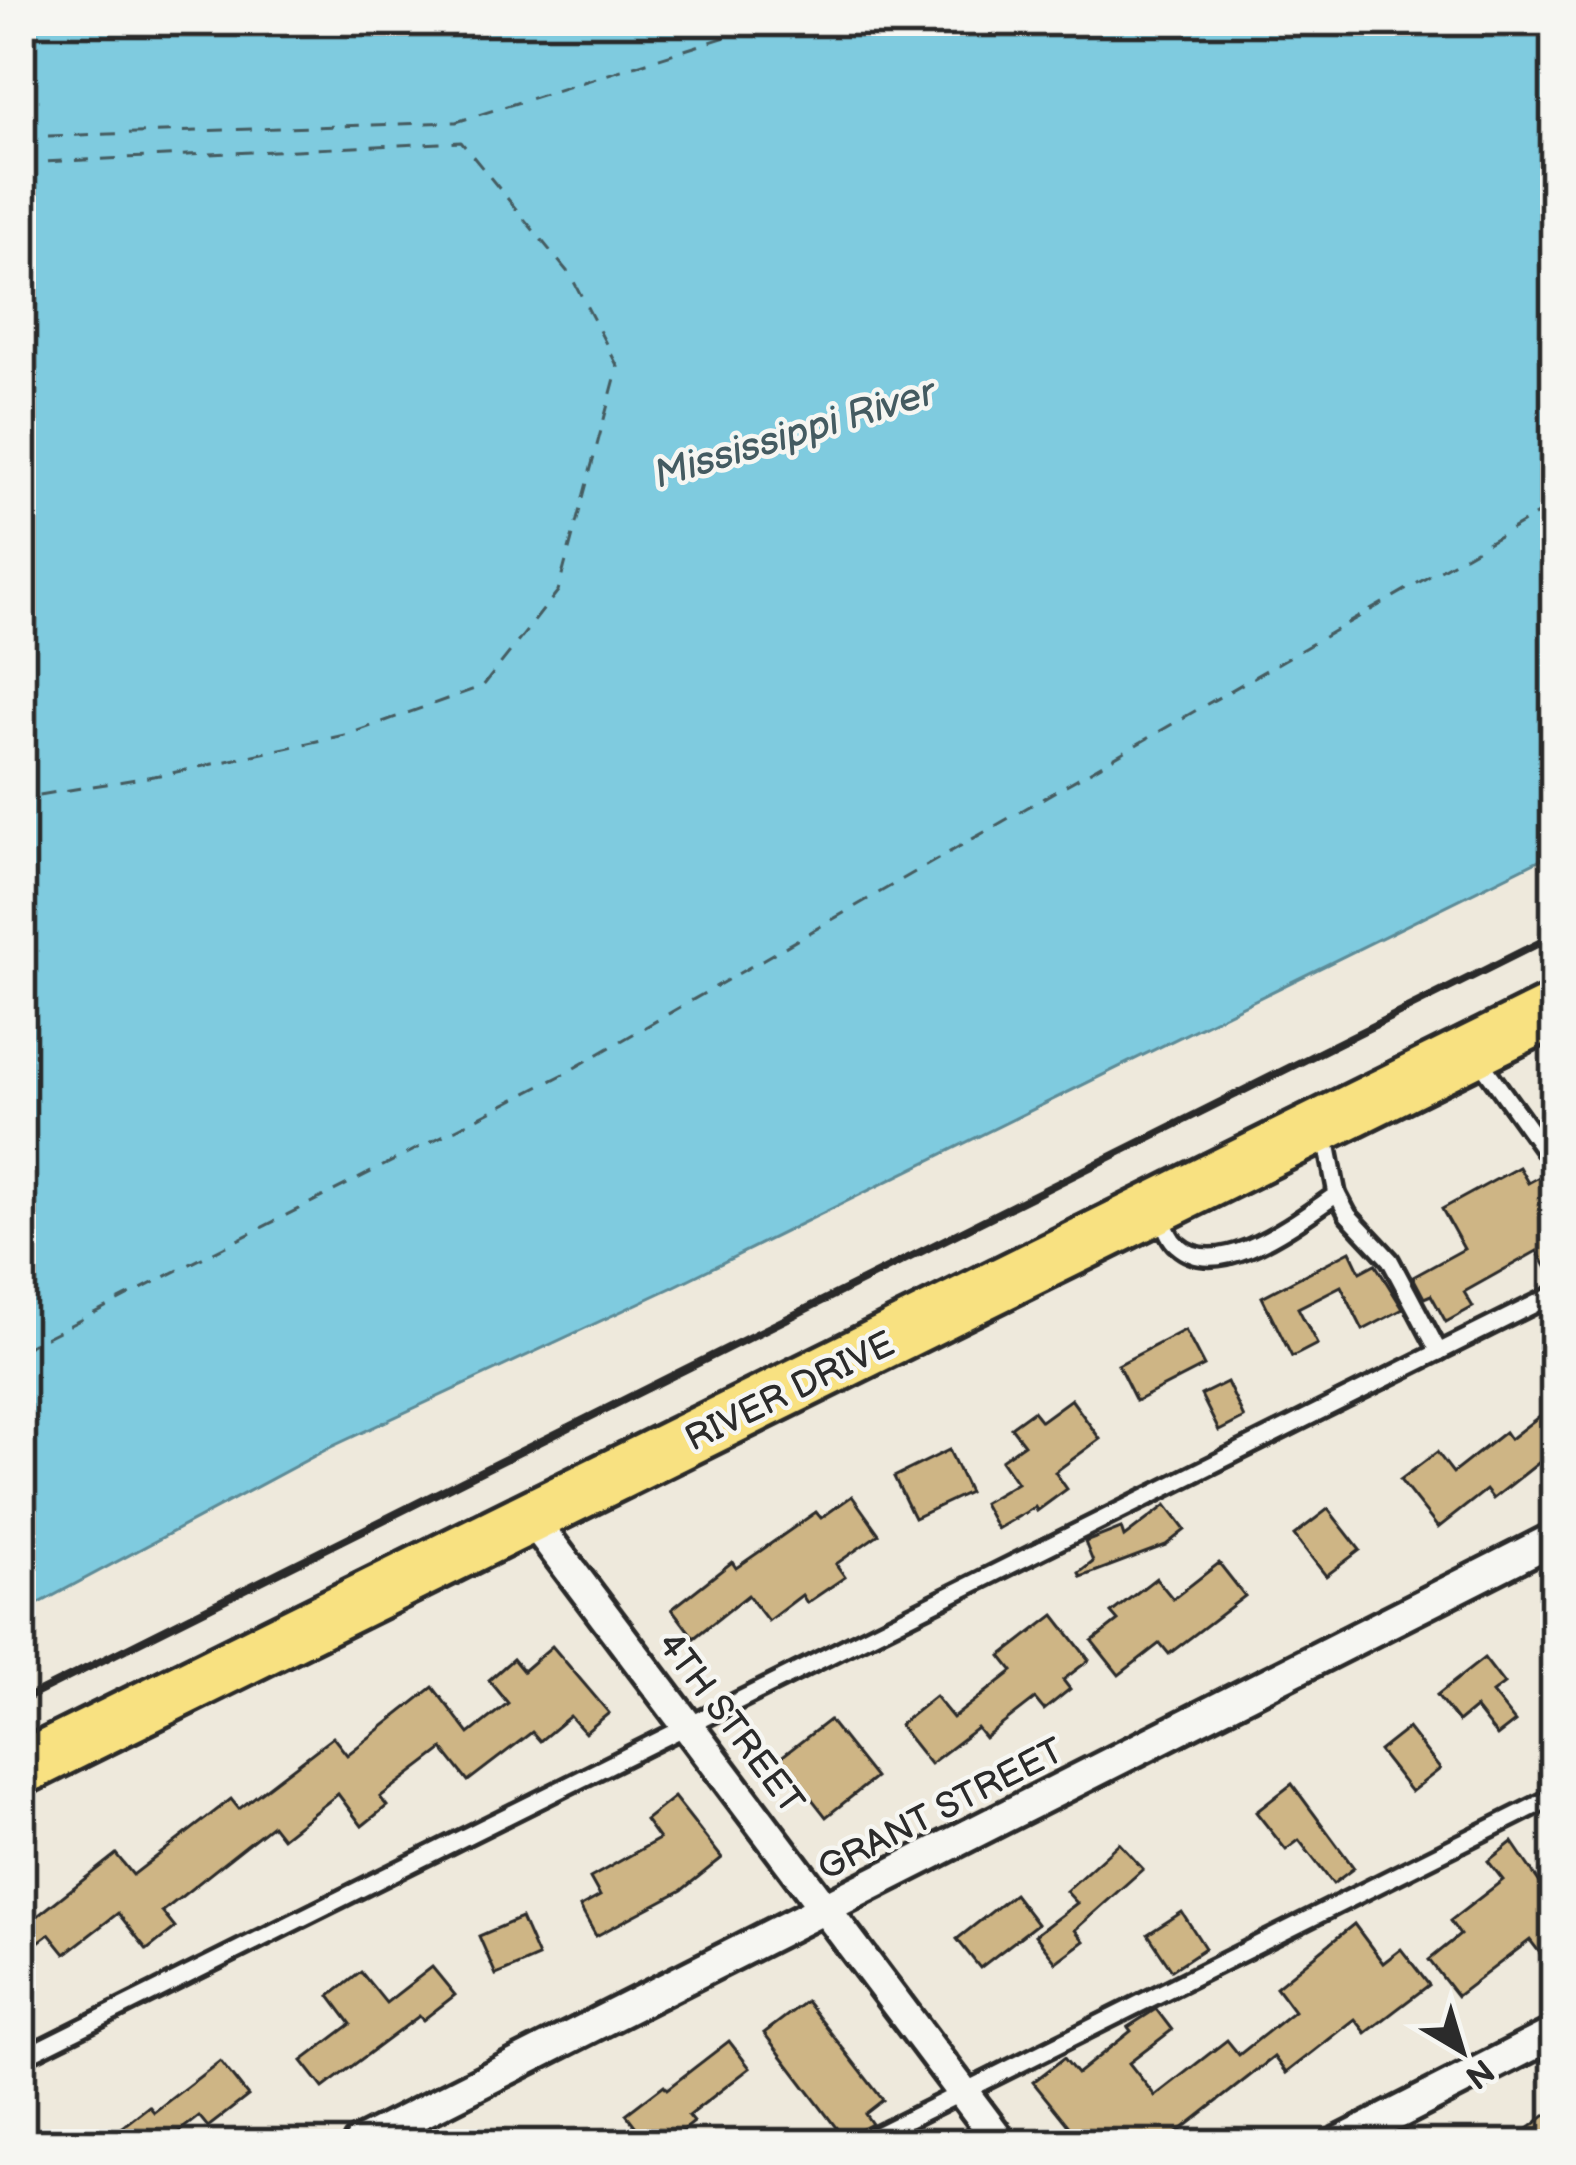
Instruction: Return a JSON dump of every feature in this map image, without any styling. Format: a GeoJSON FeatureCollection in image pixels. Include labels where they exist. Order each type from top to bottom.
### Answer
{"type":"FeatureCollection","features":[{"type":"Feature","properties":{"kind":"main road","name":"RIVER DRIVE"},"geometry":{"type":"LineString","coordinates":[[21,1769],[1555,1010]]}},
{"type":"Feature","properties":{"kind":"street","name":"4TH STREET"},"geometry":{"type":"LineString","coordinates":[[531,1518],[1002,2144]]}},
{"type":"Feature","properties":{"kind":"street","name":"GRANT STREET"},"geometry":{"type":"LineString","coordinates":[[359,2144],[1555,1538]]}},
{"type":"Feature","properties":{"kind":"street"},"geometry":{"type":"LineString","coordinates":[[1336,2144],[1555,2033]]}},
{"type":"Feature","properties":{"kind":"lane"},"geometry":{"type":"LineString","coordinates":[[1473,1051],[1555,1166]]}},
{"type":"Feature","properties":{"kind":"lane"},"geometry":{"type":"LineString","coordinates":[[1324,1125],[1337,1194],[1348,1215],[1390,1260],[1439,1352]]}},
{"type":"Feature","properties":{"kind":"lane"},"geometry":{"type":"LineString","coordinates":[[1158,1207],[1173,1243],[1193,1256],[1220,1258],[1271,1239],[1337,1194]]}},
{"type":"Feature","properties":{"kind":"lane"},"geometry":{"type":"LineString","coordinates":[[21,2058],[1555,1294]]}},
{"type":"Feature","properties":{"kind":"lane"},"geometry":{"type":"LineString","coordinates":[[859,2144],[1555,1796]]}},
{"type":"Feature","properties":{"kind":"water","name":"Mississippi River"},"geometry":{"type":"Polygon","coordinates":[[[21,21],[1555,21],[1555,852],[671,1288],[331,1447],[21,1613],[21,21]]]}},
{"type":"Feature","properties":{"kind":"building"},"geometry":{"type":"Polygon","coordinates":[[[1519,1167],[1528,1183],[1539,1177],[1555,1207],[1555,1282],[1537,1251],[1464,1292],[1473,1307],[1446,1322],[1431,1295],[1424,1298],[1413,1277],[1464,1249],[1442,1209],[1519,1167]]]}},
{"type":"Feature","properties":{"kind":"building"},"geometry":{"type":"Polygon","coordinates":[[[1350,1251],[1360,1272],[1375,1264],[1403,1309],[1363,1330],[1341,1286],[1298,1308],[1317,1344],[1292,1357],[1262,1297],[1350,1251]]]}},
{"type":"Feature","properties":{"kind":"building"},"geometry":{"type":"Polygon","coordinates":[[[1185,1330],[1204,1366],[1136,1401],[1118,1365],[1185,1330]]]}},
{"type":"Feature","properties":{"kind":"building"},"geometry":{"type":"Polygon","coordinates":[[[1227,1382],[1244,1418],[1219,1431],[1201,1395],[1227,1382]]]}},
{"type":"Feature","properties":{"kind":"building"},"geometry":{"type":"Polygon","coordinates":[[[1071,1399],[1100,1439],[1055,1472],[1067,1489],[1037,1511],[1035,1507],[997,1529],[983,1503],[1017,1483],[1001,1460],[1024,1444],[1011,1427],[1033,1411],[1041,1421],[1071,1399]]]}},
{"type":"Feature","properties":{"kind":"building"},"geometry":{"type":"Polygon","coordinates":[[[1555,1404],[1555,1450],[1493,1499],[1486,1490],[1438,1528],[1400,1480],[1437,1452],[1453,1473],[1505,1432],[1510,1439],[1555,1404]]]}},
{"type":"Feature","properties":{"kind":"building"},"geometry":{"type":"Polygon","coordinates":[[[949,1450],[969,1492],[914,1518],[894,1477],[949,1450]]]}},
{"type":"Feature","properties":{"kind":"building"},"geometry":{"type":"Polygon","coordinates":[[[852,1496],[879,1534],[836,1564],[845,1577],[807,1603],[802,1595],[768,1621],[748,1595],[694,1638],[672,1609],[732,1562],[736,1568],[816,1512],[821,1518],[852,1496]]]}},
{"type":"Feature","properties":{"kind":"building"},"geometry":{"type":"Polygon","coordinates":[[[1166,1505],[1185,1530],[1166,1545],[1081,1577],[1079,1573],[1093,1562],[1085,1542],[1121,1528],[1124,1537],[1166,1505]]]}},
{"type":"Feature","properties":{"kind":"building"},"geometry":{"type":"Polygon","coordinates":[[[1328,1509],[1360,1550],[1326,1576],[1294,1535],[1328,1509]]]}},
{"type":"Feature","properties":{"kind":"building"},"geometry":{"type":"Polygon","coordinates":[[[1219,1563],[1245,1596],[1169,1654],[1160,1643],[1119,1675],[1092,1641],[1118,1621],[1111,1613],[1156,1578],[1173,1599],[1219,1563]]]}},
{"type":"Feature","properties":{"kind":"building"},"geometry":{"type":"Polygon","coordinates":[[[1054,1615],[1089,1660],[1063,1680],[1070,1689],[1044,1710],[1035,1699],[985,1738],[977,1728],[930,1764],[899,1725],[935,1696],[953,1718],[1013,1671],[1001,1656],[1054,1615]]]}},
{"type":"Feature","properties":{"kind":"building"},"geometry":{"type":"Polygon","coordinates":[[[552,1646],[609,1713],[585,1733],[570,1716],[540,1741],[532,1732],[468,1781],[443,1749],[380,1797],[387,1806],[362,1826],[338,1794],[282,1838],[272,1825],[162,1912],[175,1928],[147,1950],[118,1913],[65,1954],[49,1934],[21,1955],[21,1929],[116,1854],[133,1875],[231,1799],[239,1809],[333,1737],[347,1755],[433,1687],[469,1734],[508,1703],[489,1680],[513,1659],[523,1671],[552,1646]]]}},
{"type":"Feature","properties":{"kind":"building"},"geometry":{"type":"Polygon","coordinates":[[[1484,1658],[1504,1684],[1492,1693],[1515,1722],[1497,1736],[1475,1708],[1458,1722],[1437,1695],[1484,1658]]]}},
{"type":"Feature","properties":{"kind":"building"},"geometry":{"type":"Polygon","coordinates":[[[829,1720],[875,1778],[826,1817],[780,1758],[829,1720]]]}},
{"type":"Feature","properties":{"kind":"building"},"geometry":{"type":"Polygon","coordinates":[[[1408,1728],[1440,1769],[1411,1792],[1379,1751],[1408,1728]]]}},
{"type":"Feature","properties":{"kind":"building"},"geometry":{"type":"Polygon","coordinates":[[[1292,1784],[1354,1868],[1333,1884],[1299,1840],[1286,1850],[1256,1812],[1292,1784]]]}},
{"type":"Feature","properties":{"kind":"building"},"geometry":{"type":"Polygon","coordinates":[[[674,1797],[722,1858],[682,1890],[596,1936],[580,1907],[600,1896],[590,1878],[659,1839],[645,1820],[674,1797]]]}},
{"type":"Feature","properties":{"kind":"building"},"geometry":{"type":"Polygon","coordinates":[[[1512,1842],[1555,1905],[1555,1941],[1540,1953],[1530,1940],[1457,1996],[1429,1960],[1460,1935],[1450,1921],[1503,1880],[1488,1861],[1512,1842]]]}},
{"type":"Feature","properties":{"kind":"building"},"geometry":{"type":"Polygon","coordinates":[[[1119,1843],[1143,1869],[1075,1930],[1084,1941],[1056,1962],[1035,1935],[1077,1903],[1066,1891],[1119,1843]]]}},
{"type":"Feature","properties":{"kind":"building"},"geometry":{"type":"Polygon","coordinates":[[[1014,1894],[1037,1924],[980,1968],[957,1939],[1014,1894]]]}},
{"type":"Feature","properties":{"kind":"building"},"geometry":{"type":"Polygon","coordinates":[[[1182,1912],[1205,1948],[1172,1970],[1148,1934],[1182,1912]]]}},
{"type":"Feature","properties":{"kind":"building"},"geometry":{"type":"Polygon","coordinates":[[[521,1918],[538,1957],[496,1975],[479,1936],[521,1918]]]}},
{"type":"Feature","properties":{"kind":"building"},"geometry":{"type":"Polygon","coordinates":[[[1354,1924],[1383,1963],[1401,1949],[1429,1985],[1366,2033],[1355,2019],[1286,2073],[1274,2057],[1163,2144],[1083,2144],[1033,2082],[1064,2058],[1077,2074],[1131,2031],[1128,2027],[1156,2009],[1172,2030],[1129,2063],[1155,2096],[1227,2040],[1239,2055],[1294,2011],[1276,1987],[1354,1924]]]}},
{"type":"Feature","properties":{"kind":"building"},"geometry":{"type":"Polygon","coordinates":[[[432,1967],[455,1995],[323,2088],[302,2061],[351,2024],[330,1996],[361,1972],[386,2003],[432,1967]]]}},
{"type":"Feature","properties":{"kind":"building"},"geometry":{"type":"Polygon","coordinates":[[[806,2001],[883,2100],[865,2114],[872,2124],[847,2142],[764,2033],[806,2001]]]}},
{"type":"Feature","properties":{"kind":"building"},"geometry":{"type":"Polygon","coordinates":[[[729,2041],[750,2068],[688,2116],[693,2122],[666,2144],[649,2144],[626,2114],[729,2041]]]}},
{"type":"Feature","properties":{"kind":"building"},"geometry":{"type":"Polygon","coordinates":[[[220,2061],[248,2096],[208,2127],[199,2116],[163,2144],[100,2144],[149,2106],[154,2112],[220,2061]]]}},
{"type":"Feature","properties":{"kind":"building"},"geometry":{"type":"Polygon","coordinates":[[[1555,2108],[1555,2144],[1509,2144],[1555,2108]]]}},
{"type":"Feature","properties":{"kind":"ferry route"},"geometry":{"type":"LineString","coordinates":[[21,137],[456,122],[777,21]]}},
{"type":"Feature","properties":{"kind":"ferry route"},"geometry":{"type":"LineString","coordinates":[[21,163],[461,142],[571,276],[618,367],[558,591],[483,686],[349,734],[172,773],[21,798]]}},
{"type":"Feature","properties":{"kind":"ferry route"},"geometry":{"type":"LineString","coordinates":[[21,1350],[562,1075],[1555,504]]}},
{"type":"Feature","properties":{"kind":"railway"},"geometry":{"type":"LineString","coordinates":[[21,1701],[1555,935]]}}]}
